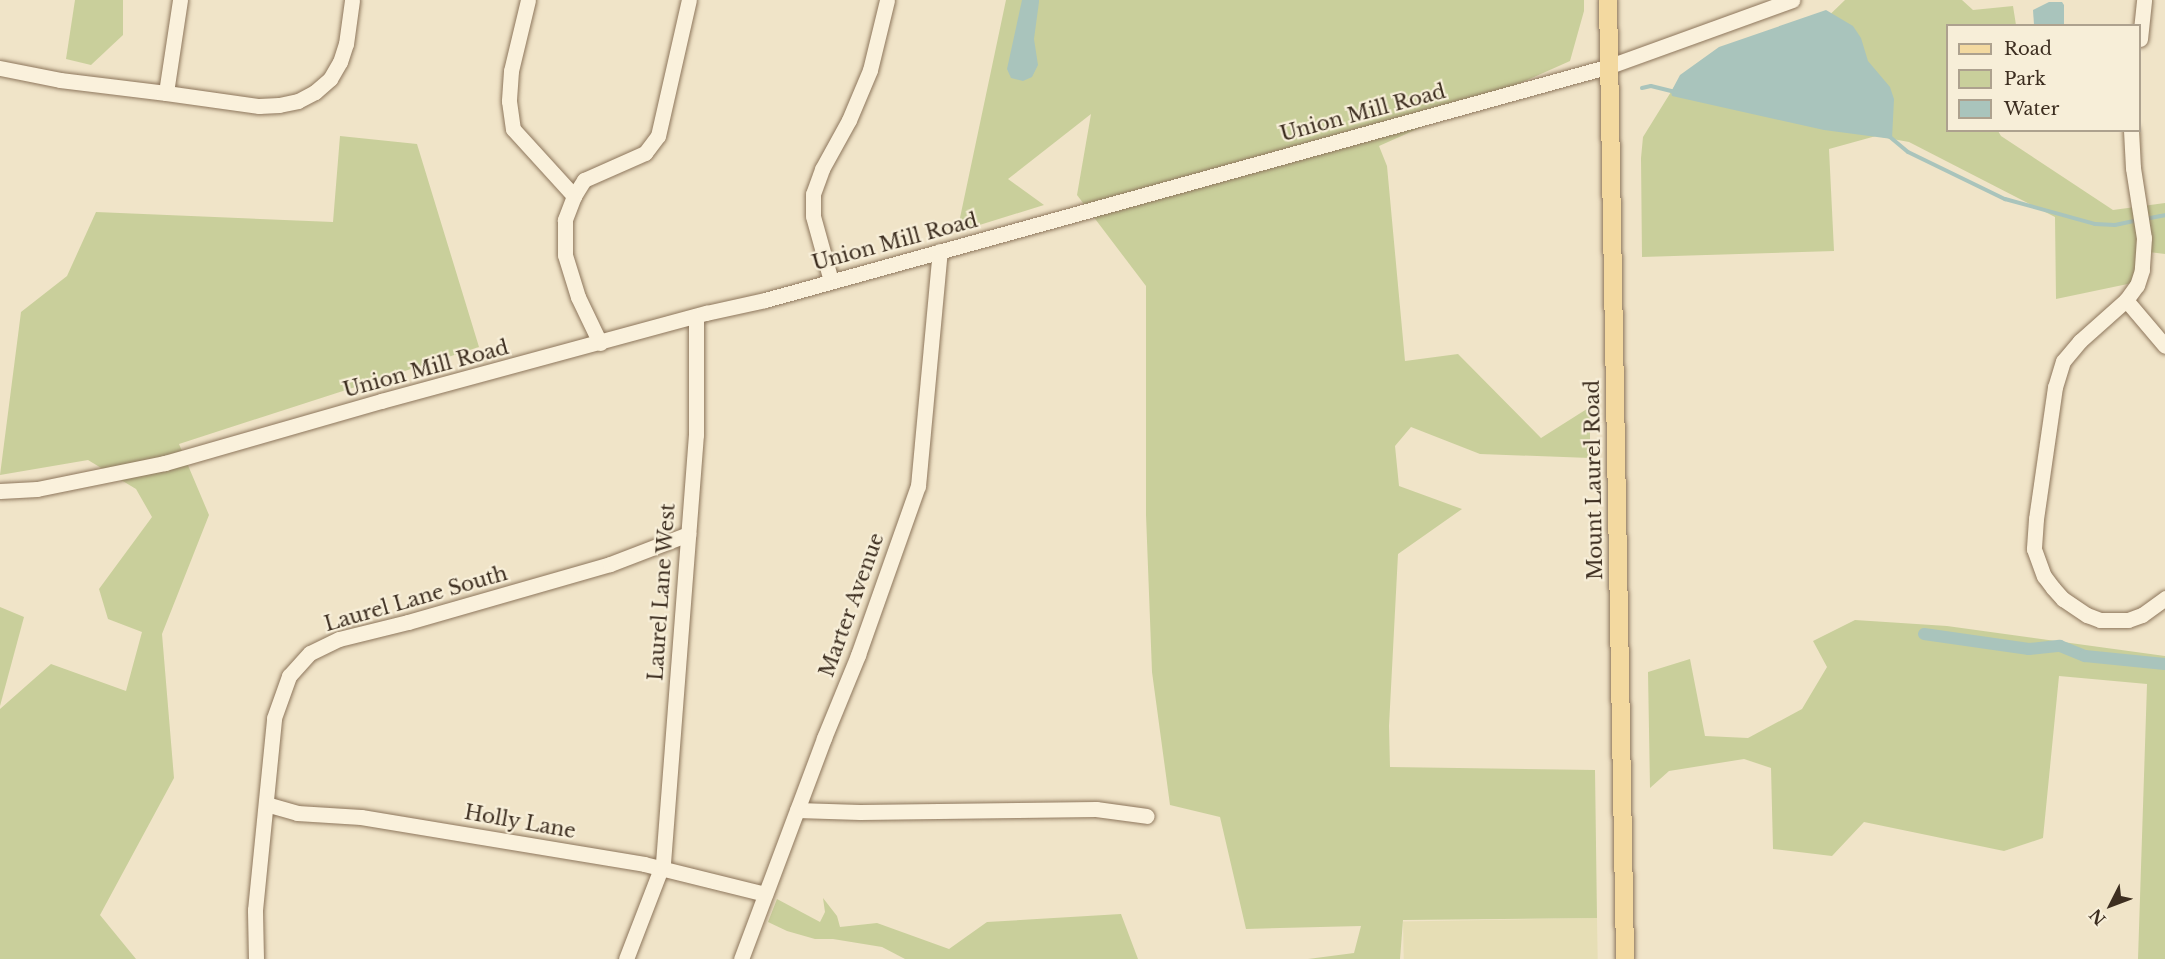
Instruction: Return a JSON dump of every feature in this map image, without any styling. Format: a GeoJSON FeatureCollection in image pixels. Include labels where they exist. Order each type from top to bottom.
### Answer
{"type":"FeatureCollection","features":[{"type":"Feature","properties":{"kind":"main road","name":"Mount Laurel Road"},"geometry":{"type":"LineString","coordinates":[[1608,0],[1625,959]]}},
{"type":"Feature","properties":{"kind":"street"},"geometry":{"type":"LineString","coordinates":[[166,93],[180,0]]}},
{"type":"Feature","properties":{"kind":"street"},"geometry":{"type":"LineString","coordinates":[[0,68],[60,80],[260,106],[279,105],[298,100],[322,86],[340,62],[346,44],[352,0]]}},
{"type":"Feature","properties":{"kind":"street"},"geometry":{"type":"LineString","coordinates":[[528,0],[511,71],[509,101],[513,129],[573,195]]}},
{"type":"Feature","properties":{"kind":"street"},"geometry":{"type":"LineString","coordinates":[[600,343],[578,297],[565,255],[565,220],[573,195],[584,180],[645,153],[658,136],[689,0]]}},
{"type":"Feature","properties":{"kind":"street"},"geometry":{"type":"LineString","coordinates":[[831,281],[813,216],[813,194],[819,175],[849,120],[870,70],[887,0]]}},
{"type":"Feature","properties":{"kind":"street","name":"Union Mill Road"},"geometry":{"type":"LineString","coordinates":[[0,491],[37,489],[165,463],[381,401],[831,281],[1610,66],[1792,0]]}},
{"type":"Feature","properties":{"kind":"street"},"geometry":{"type":"LineString","coordinates":[[2141,24],[2144,0]]}},
{"type":"Feature","properties":{"kind":"street"},"geometry":{"type":"LineString","coordinates":[[2131,132],[2144,254],[2137,285],[2126,300],[2071,350],[2058,374],[2037,504],[2034,549],[2041,569],[2052,588],[2063,599],[2087,615],[2100,620],[2128,620],[2142,615],[2165,598]]}},
{"type":"Feature","properties":{"kind":"street","name":"Marter Avenue"},"geometry":{"type":"LineString","coordinates":[[741,959],[858,655],[918,486],[940,251]]}},
{"type":"Feature","properties":{"kind":"street"},"geometry":{"type":"LineString","coordinates":[[2126,300],[2165,346]]}},
{"type":"Feature","properties":{"kind":"street","name":"Laurel Lane West"},"geometry":{"type":"LineString","coordinates":[[626,959],[660,870],[698,411],[696,316]]}},
{"type":"Feature","properties":{"kind":"street","name":"Laurel Lane South"},"geometry":{"type":"LineString","coordinates":[[256,959],[255,910],[272,733],[278,703],[289,676],[310,653],[339,639],[408,622],[610,564],[688,534]]}},
{"type":"Feature","properties":{"kind":"street","name":"Holly Lane"},"geometry":{"type":"LineString","coordinates":[[266,804],[297,813],[361,817],[644,864],[660,870],[765,894]]}},
{"type":"Feature","properties":{"kind":"street"},"geometry":{"type":"LineString","coordinates":[[797,810],[860,812],[1096,809],[1147,816]]}},
{"type":"Feature","properties":{"kind":"shaded area"},"geometry":{"type":"Polygon","coordinates":[[[1597,918],[1598,959],[1404,959],[1403,921],[1597,918]]]}},
{"type":"Feature","properties":{"kind":"green space"},"geometry":{"type":"Polygon","coordinates":[[[75,0],[123,0],[123,35],[91,65],[66,59],[75,0]]]}},
{"type":"Feature","properties":{"kind":"green space"},"geometry":{"type":"Polygon","coordinates":[[[1006,0],[1584,0],[1584,11],[1570,61],[1379,146],[1387,166],[1405,361],[1458,354],[1541,438],[1590,407],[1590,458],[1480,454],[1411,427],[1395,446],[1399,486],[1462,509],[1398,554],[1389,726],[1390,767],[1595,770],[1597,918],[1403,920],[1400,959],[1308,959],[1354,953],[1361,926],[1246,929],[1220,817],[1170,805],[1152,672],[1146,515],[1146,286],[1077,195],[1091,114],[1008,179],[1044,205],[957,232],[1006,0]]]}},
{"type":"Feature","properties":{"kind":"green space"},"geometry":{"type":"Polygon","coordinates":[[[1845,0],[1962,0],[1973,10],[2013,6],[2016,24],[1946,24],[1946,132],[1999,132],[2001,136],[2113,210],[2165,203],[2165,254],[2149,252],[2142,281],[2056,299],[2055,217],[1909,142],[1876,136],[1829,149],[1834,251],[1642,257],[1641,158],[1643,137],[1674,87],[1815,29],[1845,0]]]}},
{"type":"Feature","properties":{"kind":"green space"},"geometry":{"type":"Polygon","coordinates":[[[340,136],[417,144],[479,347],[179,444],[209,515],[162,634],[174,778],[100,915],[136,959],[0,959],[0,709],[51,664],[126,691],[142,632],[108,619],[99,589],[152,517],[136,489],[88,460],[0,475],[21,312],[67,276],[96,212],[333,222],[340,136]]]}},
{"type":"Feature","properties":{"kind":"green space"},"geometry":{"type":"Polygon","coordinates":[[[0,607],[24,617],[0,706],[0,607]]]}},
{"type":"Feature","properties":{"kind":"green space"},"geometry":{"type":"Polygon","coordinates":[[[1855,620],[1947,626],[2165,656],[2165,959],[2138,959],[2147,684],[2059,676],[2043,838],[2004,851],[1864,822],[1832,856],[1773,849],[1771,768],[1744,759],[1669,771],[1650,788],[1648,672],[1690,659],[1705,736],[1748,738],[1802,709],[1827,667],[1813,641],[1855,620]]]}},
{"type":"Feature","properties":{"kind":"green space"},"geometry":{"type":"Polygon","coordinates":[[[823,898],[837,916],[840,927],[877,923],[949,949],[987,922],[1121,914],[1138,959],[905,959],[882,947],[833,939],[815,939],[787,931],[768,922],[777,899],[820,922],[825,912],[823,898]]]}},
{"type":"Feature","properties":{"kind":"water"},"geometry":{"type":"Polygon","coordinates":[[[1022,0],[1039,0],[1034,39],[1038,65],[1032,77],[1023,81],[1011,78],[1007,69],[1022,0]]]}},
{"type":"Feature","properties":{"kind":"water"},"geometry":{"type":"Polygon","coordinates":[[[2049,2],[2062,2],[2064,24],[2034,24],[2033,10],[2049,2]]]}},
{"type":"Feature","properties":{"kind":"water"},"geometry":{"type":"Polygon","coordinates":[[[1826,10],[1853,26],[1861,38],[1868,61],[1890,87],[1894,99],[1892,139],[1824,130],[1672,96],[1671,92],[1680,75],[1719,47],[1826,10]]]}},
{"type":"Feature","properties":{"kind":"waterway"},"geometry":{"type":"LineString","coordinates":[[1642,88],[1651,86],[1675,92]]}},
{"type":"Feature","properties":{"kind":"waterway"},"geometry":{"type":"LineString","coordinates":[[1890,137],[1908,152],[2005,199],[2095,224],[2115,225],[2138,220]]}},
{"type":"Feature","properties":{"kind":"waterway"},"geometry":{"type":"LineString","coordinates":[[2145,219],[2165,215]]}},
{"type":"Feature","properties":{"kind":"waterway"},"geometry":{"type":"LineString","coordinates":[[1924,634],[2029,649],[2060,646],[2085,656],[2165,664]]}}]}
